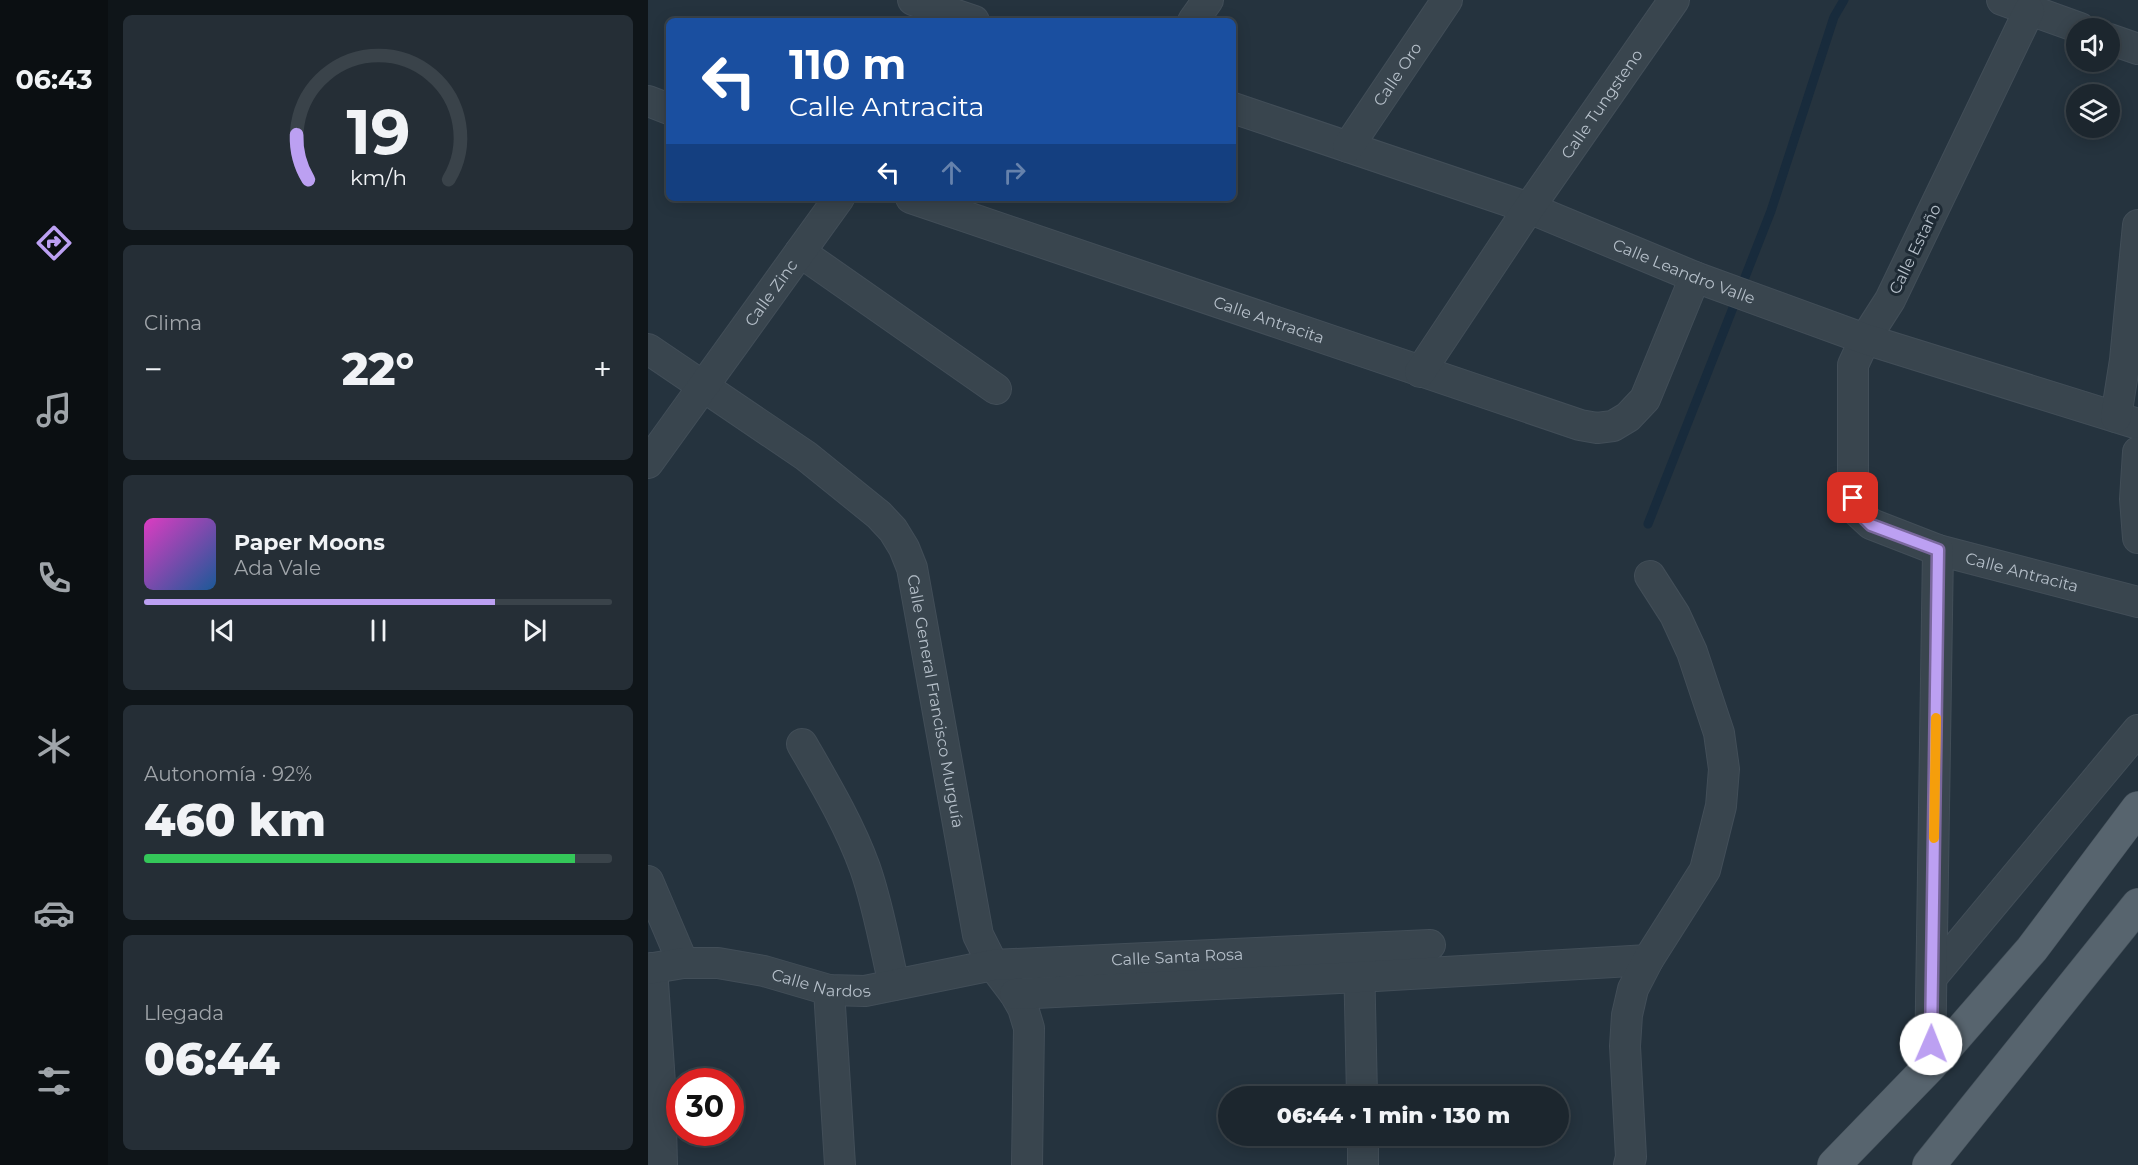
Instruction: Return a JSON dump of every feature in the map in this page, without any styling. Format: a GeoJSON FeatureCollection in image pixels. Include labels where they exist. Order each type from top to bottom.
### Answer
{"type":"FeatureCollection","features":[{"type":"Feature","properties":{"kind":"main road"},"geometry":{"type":"LineString","coordinates":[[1834,1165],[1930,1066],[2032,949],[2138,808]]}},
{"type":"Feature","properties":{"kind":"main road"},"geometry":{"type":"LineString","coordinates":[[1929,1165],[2138,904]]}},
{"type":"Feature","properties":{"kind":"street"},"geometry":{"type":"LineString","coordinates":[[913,0],[971,15]]}},
{"type":"Feature","properties":{"kind":"street"},"geometry":{"type":"LineString","coordinates":[[1195,18],[1208,0]]}},
{"type":"Feature","properties":{"kind":"street","name":"Calle Oro"},"geometry":{"type":"LineString","coordinates":[[1348,147],[1447,0]]}},
{"type":"Feature","properties":{"kind":"street","name":"Calle Tungsteno"},"geometry":{"type":"LineString","coordinates":[[1420,372],[1529,208],[1674,0]]}},
{"type":"Feature","properties":{"kind":"street"},"geometry":{"type":"LineString","coordinates":[[2016,5],[2066,23]]}},
{"type":"Feature","properties":{"kind":"street","name":"Calle Estaño"},"geometry":{"type":"LineString","coordinates":[[1853,498],[1853,365],[1865,339],[1890,300],[2016,5]]}},
{"type":"Feature","properties":{"kind":"street"},"geometry":{"type":"LineString","coordinates":[[2120,43],[2138,49]]}},
{"type":"Feature","properties":{"kind":"street"},"geometry":{"type":"LineString","coordinates":[[648,101],[666,108]]}},
{"type":"Feature","properties":{"kind":"street","name":"Calle Leandro Valle"},"geometry":{"type":"LineString","coordinates":[[1236,109],[1529,208],[1695,278],[1865,339],[2127,421]]}},
{"type":"Feature","properties":{"kind":"street","name":"Calle Zinc"},"geometry":{"type":"LineString","coordinates":[[648,463],[837,201]]}},
{"type":"Feature","properties":{"kind":"street","name":"Calle Antracita"},"geometry":{"type":"LineString","coordinates":[[920,201],[1420,372],[1580,425],[1597,428],[1613,426],[1628,417],[1645,399],[1695,278]]}},
{"type":"Feature","properties":{"kind":"street"},"geometry":{"type":"LineString","coordinates":[[2127,421],[2125,360],[2138,225]]}},
{"type":"Feature","properties":{"kind":"street"},"geometry":{"type":"LineString","coordinates":[[800,252],[996,389]]}},
{"type":"Feature","properties":{"kind":"street","name":"Calle General Francisco Murguía"},"geometry":{"type":"LineString","coordinates":[[648,349],[815,464],[879,515],[893,530],[904,548],[912,568],[978,935],[993,965],[1023,1008],[1029,1028],[1027,1165]]}},
{"type":"Feature","properties":{"kind":"street"},"geometry":{"type":"LineString","coordinates":[[2138,452],[2135,499],[2138,538]]}},
{"type":"Feature","properties":{"kind":"street","name":"Calle Antracita"},"geometry":{"type":"LineString","coordinates":[[1853,498],[1857,511],[1871,525],[1938,550],[2138,602]]}},
{"type":"Feature","properties":{"kind":"street"},"geometry":{"type":"LineString","coordinates":[[1930,1066],[1938,550]]}},
{"type":"Feature","properties":{"kind":"street"},"geometry":{"type":"LineString","coordinates":[[1630,1161],[1625,1046],[1627,1015],[1633,989],[1648,960],[1705,870],[1721,806],[1724,769],[1719,733],[1692,652],[1675,615],[1650,576]]}},
{"type":"Feature","properties":{"kind":"street"},"geometry":{"type":"LineString","coordinates":[[1932,977],[2138,730]]}},
{"type":"Feature","properties":{"kind":"street"},"geometry":{"type":"LineString","coordinates":[[802,744],[854,838],[866,870],[894,985]]}},
{"type":"Feature","properties":{"kind":"street"},"geometry":{"type":"LineString","coordinates":[[648,881],[683,963]]}},
{"type":"Feature","properties":{"kind":"street","name":"Calle Santa Rosa"},"geometry":{"type":"LineString","coordinates":[[1015,994],[1082,992],[1359,963],[1430,945]]}},
{"type":"Feature","properties":{"kind":"street","name":"Calle Santa Rosa"},"geometry":{"type":"LineString","coordinates":[[993,965],[1080,962],[1359,963],[1648,960]]}},
{"type":"Feature","properties":{"kind":"street"},"geometry":{"type":"LineString","coordinates":[[1080,962],[1082,992]]}},
{"type":"Feature","properties":{"kind":"street","name":"Calle Nardos"},"geometry":{"type":"LineString","coordinates":[[650,968],[683,963],[718,963],[764,971],[829,990],[865,991],[993,965]]}},
{"type":"Feature","properties":{"kind":"street"},"geometry":{"type":"LineString","coordinates":[[1359,963],[1362,1086]]}},
{"type":"Feature","properties":{"kind":"street"},"geometry":{"type":"LineString","coordinates":[[650,968],[660,1083],[662,1165]]}},
{"type":"Feature","properties":{"kind":"street"},"geometry":{"type":"LineString","coordinates":[[829,990],[840,1165]]}},
{"type":"Feature","properties":{"kind":"street"},"geometry":{"type":"LineString","coordinates":[[1363,1146],[1363,1165]]}},
{"type":"Feature","properties":{"kind":"waterway"},"geometry":{"type":"LineString","coordinates":[[1648,524],[1771,211],[1834,17],[1844,0]]}},
{"type":"Feature","properties":{"kind":"slow traffic"},"geometry":{"type":"LineString","coordinates":[[1934,838],[1936,718]]}},
{"type":"Feature","properties":{"kind":"route"},"geometry":{"type":"LineString","coordinates":[[1853,498],[1857,511],[1871,525],[1938,550],[1931,1044]]}}]}
